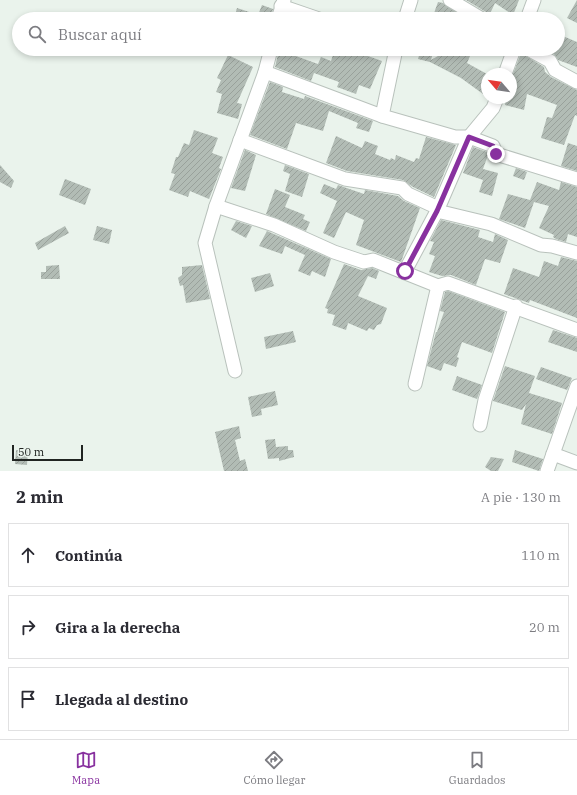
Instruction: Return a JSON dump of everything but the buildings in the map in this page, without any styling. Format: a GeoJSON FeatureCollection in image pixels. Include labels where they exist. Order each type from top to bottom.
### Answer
{"type":"FeatureCollection","features":[{"type":"Feature","properties":{"kind":"street"},"geometry":{"type":"LineString","coordinates":[[407,12],[411,0]]}},
{"type":"Feature","properties":{"kind":"street"},"geometry":{"type":"LineString","coordinates":[[450,0],[470,12]]}},
{"type":"Feature","properties":{"kind":"street"},"geometry":{"type":"LineString","coordinates":[[530,12],[534,0]]}},
{"type":"Feature","properties":{"kind":"street"},"geometry":{"type":"LineString","coordinates":[[282,3],[303,12]]}},
{"type":"Feature","properties":{"kind":"street"},"geometry":{"type":"LineString","coordinates":[[235,371],[205,243],[216,206],[265,72],[269,56]]}},
{"type":"Feature","properties":{"kind":"street"},"geometry":{"type":"LineString","coordinates":[[382,116],[395,56]]}},
{"type":"Feature","properties":{"kind":"street"},"geometry":{"type":"LineString","coordinates":[[507,68],[511,56]]}},
{"type":"Feature","properties":{"kind":"street"},"geometry":{"type":"LineString","coordinates":[[541,56],[550,61],[555,70],[577,82]]}},
{"type":"Feature","properties":{"kind":"street"},"geometry":{"type":"LineString","coordinates":[[265,72],[382,116],[455,137],[469,137],[493,146],[496,154],[577,179]]}},
{"type":"Feature","properties":{"kind":"street"},"geometry":{"type":"LineString","coordinates":[[405,271],[437,211],[469,137],[495,104]]}},
{"type":"Feature","properties":{"kind":"street"},"geometry":{"type":"LineString","coordinates":[[240,140],[345,179],[402,188],[408,194],[436,208],[437,211],[491,224],[541,245],[552,246],[577,253]]}},
{"type":"Feature","properties":{"kind":"street"},"geometry":{"type":"LineString","coordinates":[[216,206],[274,225],[334,252],[364,262],[374,260],[405,271],[438,286],[448,283],[516,306],[577,330]]}},
{"type":"Feature","properties":{"kind":"street"},"geometry":{"type":"LineString","coordinates":[[416,384],[438,286]]}},
{"type":"Feature","properties":{"kind":"street"},"geometry":{"type":"LineString","coordinates":[[480,425],[485,400],[493,373],[516,306]]}},
{"type":"Feature","properties":{"kind":"street"},"geometry":{"type":"LineString","coordinates":[[547,471],[577,386]]}},
{"type":"Feature","properties":{"kind":"street"},"geometry":{"type":"LineString","coordinates":[[553,454],[577,463]]}},
{"type":"Feature","properties":{"kind":"route"},"geometry":{"type":"LineString","coordinates":[[405,271],[437,211],[469,137],[493,146],[496,154]]}}]}
